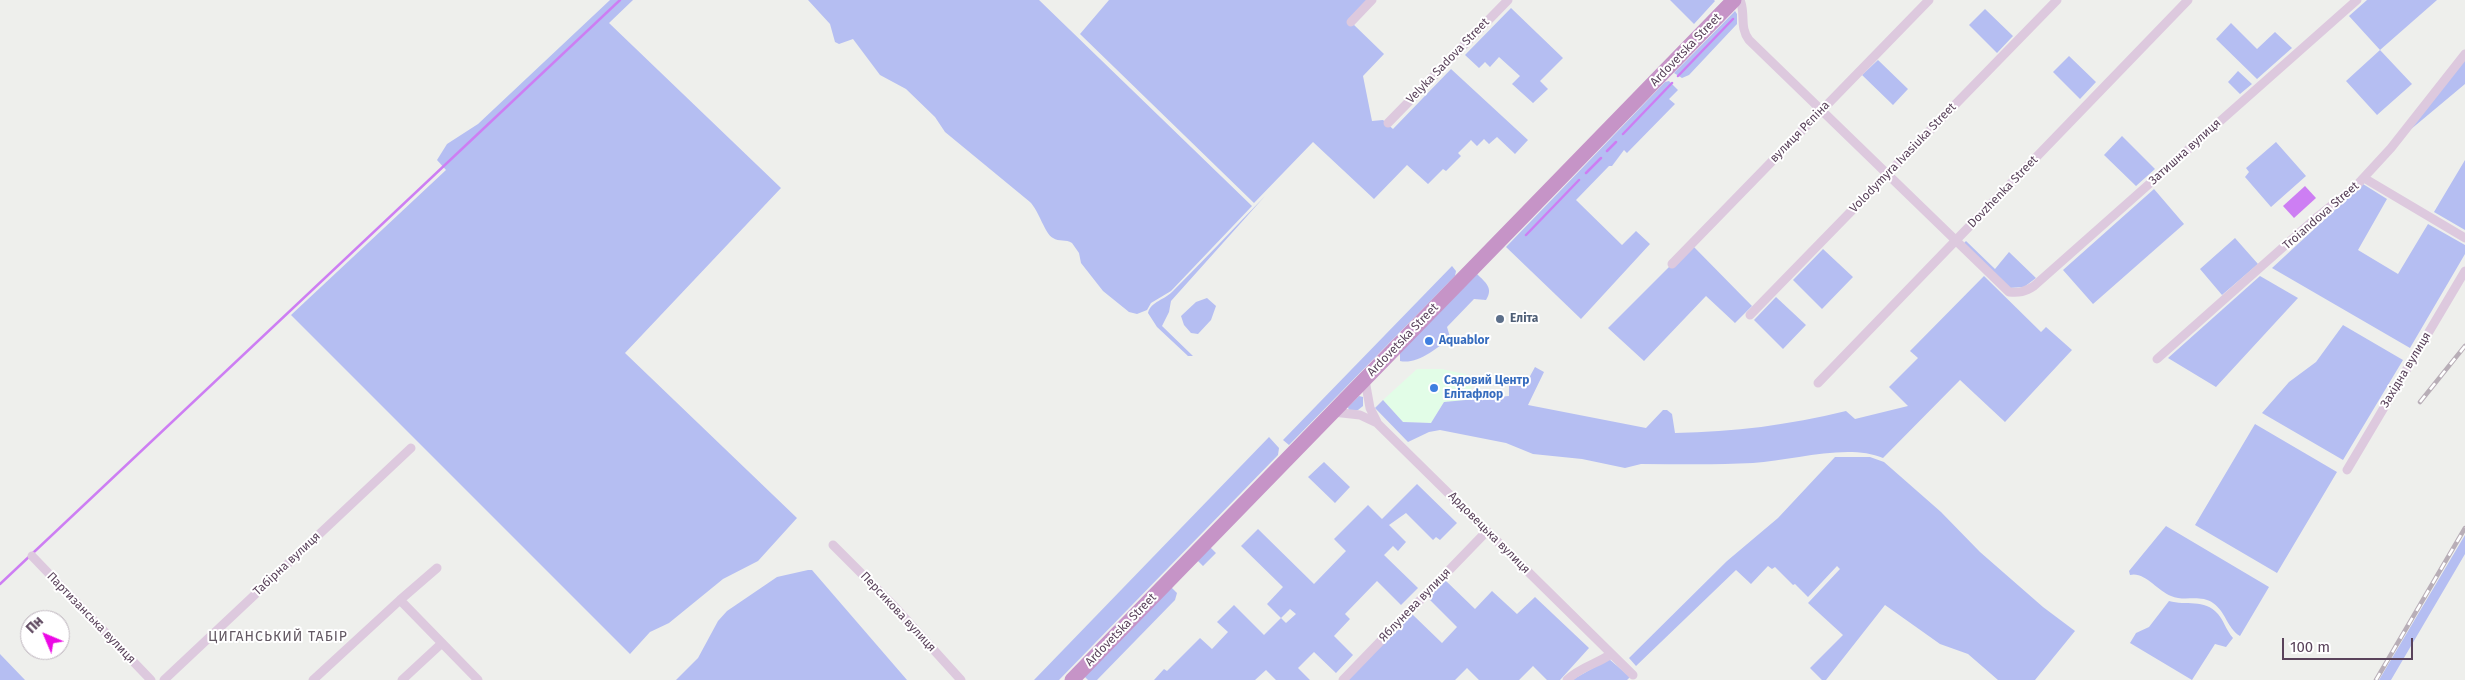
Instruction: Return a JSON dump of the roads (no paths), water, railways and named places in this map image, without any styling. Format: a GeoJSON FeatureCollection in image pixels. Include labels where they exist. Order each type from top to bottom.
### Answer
{"type":"FeatureCollection","features":[{"type":"Feature","properties":{"kind":"highway","name":"Ardovetska Street"},"geometry":{"type":"LineString","coordinates":[[1072,680],[1734,0]]}},
{"type":"Feature","properties":{"kind":"street"},"geometry":{"type":"LineString","coordinates":[[1351,22],[1372,0]]}},
{"type":"Feature","properties":{"kind":"street","name":"Velyka Sadova Street"},"geometry":{"type":"LineString","coordinates":[[1388,123],[1508,0]]}},
{"type":"Feature","properties":{"kind":"street"},"geometry":{"type":"LineString","coordinates":[[1740,0],[1746,36],[1956,241]]}},
{"type":"Feature","properties":{"kind":"street","name":"вулиця Рєпіна"},"geometry":{"type":"LineString","coordinates":[[1672,264],[1929,0]]}},
{"type":"Feature","properties":{"kind":"street","name":"Volodymyra Ivasiuka Street"},"geometry":{"type":"LineString","coordinates":[[1750,315],[2057,0]]}},
{"type":"Feature","properties":{"kind":"street","name":"Dovzhenka Street"},"geometry":{"type":"LineString","coordinates":[[1818,383],[2188,0]]}},
{"type":"Feature","properties":{"kind":"street","name":"Затишна вулиця"},"geometry":{"type":"LineString","coordinates":[[1956,241],[2008,292],[2020,293],[2034,286],[2357,0]]}},
{"type":"Feature","properties":{"kind":"street","name":"Troiandova Street"},"geometry":{"type":"LineString","coordinates":[[2157,360],[2364,178],[2391,148],[2465,54]]}},
{"type":"Feature","properties":{"kind":"street"},"geometry":{"type":"LineString","coordinates":[[2364,178],[2465,238]]}},
{"type":"Feature","properties":{"kind":"street","name":"Західна вулиця"},"geometry":{"type":"LineString","coordinates":[[2347,470],[2465,270]]}},
{"type":"Feature","properties":{"kind":"street"},"geometry":{"type":"LineString","coordinates":[[1365,380],[1369,403],[1377,422]]}},
{"type":"Feature","properties":{"kind":"street","name":"Ардовецька вулиця"},"geometry":{"type":"LineString","coordinates":[[1334,412],[1360,415],[1377,422],[1486,532],[1633,675]]}},
{"type":"Feature","properties":{"kind":"street","name":"Табірна вулиця"},"geometry":{"type":"LineString","coordinates":[[164,680],[411,448]]}},
{"type":"Feature","properties":{"kind":"street","name":"Яблунева вулиця"},"geometry":{"type":"LineString","coordinates":[[1342,680],[1486,532]]}},
{"type":"Feature","properties":{"kind":"street","name":"Персикова вулиця"},"geometry":{"type":"LineString","coordinates":[[834,545],[894,606],[961,680]]}},
{"type":"Feature","properties":{"kind":"street","name":"Партизанська вулиця"},"geometry":{"type":"LineString","coordinates":[[32,556],[151,680]]}},
{"type":"Feature","properties":{"kind":"street"},"geometry":{"type":"LineString","coordinates":[[313,680],[437,568]]}},
{"type":"Feature","properties":{"kind":"street"},"geometry":{"type":"LineString","coordinates":[[400,600],[478,680]]}},
{"type":"Feature","properties":{"kind":"street"},"geometry":{"type":"LineString","coordinates":[[402,680],[442,643]]}},
{"type":"Feature","properties":{"kind":"street"},"geometry":{"type":"LineString","coordinates":[[1567,680],[1578,671],[1601,661],[1611,654]]}},
{"type":"Feature","properties":{"kind":"waterway"},"geometry":{"type":"LineString","coordinates":[[0,584],[620,0]]}},
{"type":"Feature","properties":{"kind":"waterway"},"geometry":{"type":"LineString","coordinates":[[1678,76],[1733,19]]}},
{"type":"Feature","properties":{"kind":"waterway"},"geometry":{"type":"LineString","coordinates":[[1623,134],[1672,83]]}},
{"type":"Feature","properties":{"kind":"waterway"},"geometry":{"type":"LineString","coordinates":[[1607,151],[1616,142]]}},
{"type":"Feature","properties":{"kind":"waterway"},"geometry":{"type":"LineString","coordinates":[[1586,173],[1601,158]]}},
{"type":"Feature","properties":{"kind":"waterway"},"geometry":{"type":"LineString","coordinates":[[1526,235],[1579,180]]}},
{"type":"Feature","properties":{"kind":"railway"},"geometry":{"type":"LineString","coordinates":[[2420,402],[2465,346]]}},
{"type":"Feature","properties":{"kind":"railway"},"geometry":{"type":"LineString","coordinates":[[2376,680],[2465,528]]}},
{"type":"Feature","properties":{"kind":"place","name":"Еліта"},"geometry":{"type":"Point","coordinates":[1500,319]}},
{"type":"Feature","properties":{"kind":"place","name":"Aquablor"},"geometry":{"type":"Point","coordinates":[1429,341]}},
{"type":"Feature","properties":{"kind":"place","name":"Садовий Центр Елітафлор"},"geometry":{"type":"Point","coordinates":[1434,388]}},
{"type":"Feature","properties":{"kind":"district","name":"ЦИГАНСЬКИЙ ТАБІР"},"geometry":{"type":"Point","coordinates":[278,637]}}]}
